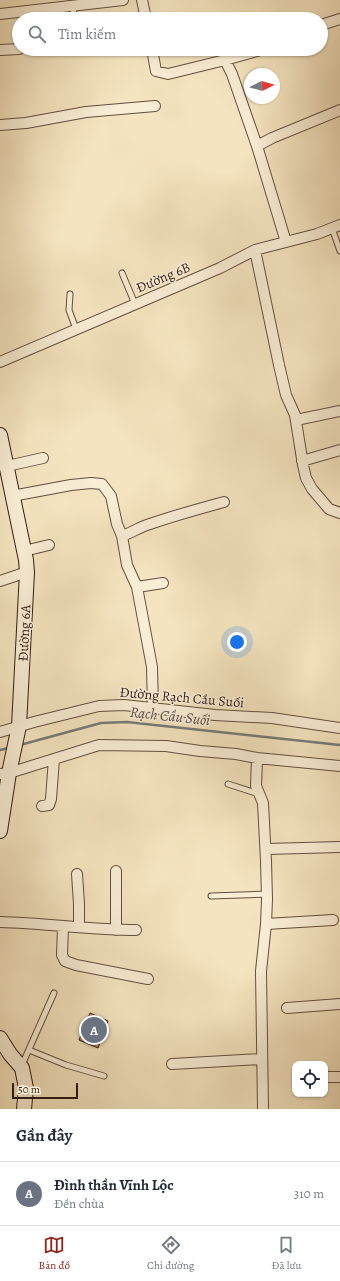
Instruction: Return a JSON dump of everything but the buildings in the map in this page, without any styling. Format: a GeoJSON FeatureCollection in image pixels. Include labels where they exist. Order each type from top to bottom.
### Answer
{"type":"FeatureCollection","features":[{"type":"Feature","properties":{"kind":"street"},"geometry":{"type":"LineString","coordinates":[[18,12],[123,0]]}},
{"type":"Feature","properties":{"kind":"street"},"geometry":{"type":"LineString","coordinates":[[145,0],[146,12]]}},
{"type":"Feature","properties":{"kind":"street"},"geometry":{"type":"LineString","coordinates":[[0,14],[12,13]]}},
{"type":"Feature","properties":{"kind":"street"},"geometry":{"type":"LineString","coordinates":[[328,23],[340,19]]}},
{"type":"Feature","properties":{"kind":"street"},"geometry":{"type":"LineString","coordinates":[[0,50],[12,49]]}},
{"type":"Feature","properties":{"kind":"street"},"geometry":{"type":"LineString","coordinates":[[153,56],[156,71],[168,74],[239,56]]}},
{"type":"Feature","properties":{"kind":"street"},"geometry":{"type":"LineString","coordinates":[[225,60],[232,74],[257,146],[286,242]]}},
{"type":"Feature","properties":{"kind":"street"},"geometry":{"type":"LineString","coordinates":[[0,125],[86,112],[155,106]]}},
{"type":"Feature","properties":{"kind":"street"},"geometry":{"type":"LineString","coordinates":[[257,146],[272,138],[340,110]]}},
{"type":"Feature","properties":{"kind":"street","name":"Đường 6B"},"geometry":{"type":"LineString","coordinates":[[0,362],[220,268],[255,250],[317,234],[336,227]]}},
{"type":"Feature","properties":{"kind":"street"},"geometry":{"type":"LineString","coordinates":[[255,250],[286,395],[296,420],[306,478],[312,489],[329,509],[340,513]]}},
{"type":"Feature","properties":{"kind":"street"},"geometry":{"type":"LineString","coordinates":[[296,420],[340,411]]}},
{"type":"Feature","properties":{"kind":"street","name":"Đường 6A"},"geometry":{"type":"LineString","coordinates":[[0,435],[4,463],[24,551],[27,572],[18,728],[6,772],[0,831]]}},
{"type":"Feature","properties":{"kind":"street"},"geometry":{"type":"LineString","coordinates":[[302,461],[340,450]]}},
{"type":"Feature","properties":{"kind":"street"},"geometry":{"type":"LineString","coordinates":[[4,463],[43,458]]}},
{"type":"Feature","properties":{"kind":"street"},"geometry":{"type":"LineString","coordinates":[[12,496],[71,485],[91,483],[102,484],[111,496],[117,524],[122,536],[127,564],[137,587],[152,667],[153,708]]}},
{"type":"Feature","properties":{"kind":"street"},"geometry":{"type":"LineString","coordinates":[[122,536],[129,534],[138,528],[183,513],[224,502]]}},
{"type":"Feature","properties":{"kind":"street"},"geometry":{"type":"LineString","coordinates":[[24,551],[49,545]]}},
{"type":"Feature","properties":{"kind":"street"},"geometry":{"type":"LineString","coordinates":[[0,581],[27,572]]}},
{"type":"Feature","properties":{"kind":"street"},"geometry":{"type":"LineString","coordinates":[[137,587],[163,583]]}},
{"type":"Feature","properties":{"kind":"street","name":"Đường Rạch Cầu Suối"},"geometry":{"type":"LineString","coordinates":[[0,732],[99,706],[124,705],[272,718],[340,728]]}},
{"type":"Feature","properties":{"kind":"street"},"geometry":{"type":"LineString","coordinates":[[6,772],[54,759],[99,744],[166,746],[236,754],[257,758],[340,766]]}},
{"type":"Feature","properties":{"kind":"street"},"geometry":{"type":"LineString","coordinates":[[257,758],[256,786],[263,803],[267,894],[266,924],[261,971],[263,1109]]}},
{"type":"Feature","properties":{"kind":"street"},"geometry":{"type":"LineString","coordinates":[[42,806],[49,805],[51,799],[54,759]]}},
{"type":"Feature","properties":{"kind":"street"},"geometry":{"type":"LineString","coordinates":[[266,850],[340,847]]}},
{"type":"Feature","properties":{"kind":"street"},"geometry":{"type":"LineString","coordinates":[[116,871],[116,930]]}},
{"type":"Feature","properties":{"kind":"street"},"geometry":{"type":"LineString","coordinates":[[77,874],[79,904],[78,927]]}},
{"type":"Feature","properties":{"kind":"street"},"geometry":{"type":"LineString","coordinates":[[266,924],[333,920]]}},
{"type":"Feature","properties":{"kind":"street"},"geometry":{"type":"LineString","coordinates":[[0,922],[136,930]]}},
{"type":"Feature","properties":{"kind":"street"},"geometry":{"type":"LineString","coordinates":[[63,926],[62,955],[65,961],[76,965],[148,979]]}},
{"type":"Feature","properties":{"kind":"street"},"geometry":{"type":"LineString","coordinates":[[287,1008],[340,1004]]}},
{"type":"Feature","properties":{"kind":"street"},"geometry":{"type":"LineString","coordinates":[[0,1039],[22,1068],[26,1088],[24,1109]]}},
{"type":"Feature","properties":{"kind":"street"},"geometry":{"type":"LineString","coordinates":[[172,1064],[262,1059]]}},
{"type":"Feature","properties":{"kind":"street"},"geometry":{"type":"LineString","coordinates":[[328,1077],[340,1077]]}},
{"type":"Feature","properties":{"kind":"lane"},"geometry":{"type":"LineString","coordinates":[[73,6],[73,12]]}},
{"type":"Feature","properties":{"kind":"lane"},"geometry":{"type":"LineString","coordinates":[[336,227],[340,252]]}},
{"type":"Feature","properties":{"kind":"lane"},"geometry":{"type":"LineString","coordinates":[[122,273],[135,304]]}},
{"type":"Feature","properties":{"kind":"lane"},"geometry":{"type":"LineString","coordinates":[[70,294],[69,310],[76,330]]}},
{"type":"Feature","properties":{"kind":"lane"},"geometry":{"type":"LineString","coordinates":[[228,784],[259,794]]}},
{"type":"Feature","properties":{"kind":"lane"},"geometry":{"type":"LineString","coordinates":[[211,896],[267,894]]}},
{"type":"Feature","properties":{"kind":"lane"},"geometry":{"type":"LineString","coordinates":[[22,1068],[23,1062],[54,993]]}},
{"type":"Feature","properties":{"kind":"lane"},"geometry":{"type":"LineString","coordinates":[[29,1050],[66,1065],[104,1076]]}},
{"type":"Feature","properties":{"kind":"waterway","name":"Rạch Cầu Suối"},"geometry":{"type":"LineString","coordinates":[[20,745],[101,723],[127,722],[340,745]]}},
{"type":"Feature","properties":{"kind":"waterway","name":"Rạch Cầu Suối"},"geometry":{"type":"LineString","coordinates":[[0,750],[9,748]]}},
{"type":"Feature","properties":{"kind":"place","name":"Đình thần Vĩnh Lộc"},"geometry":{"type":"Point","coordinates":[94,1030]}}]}
